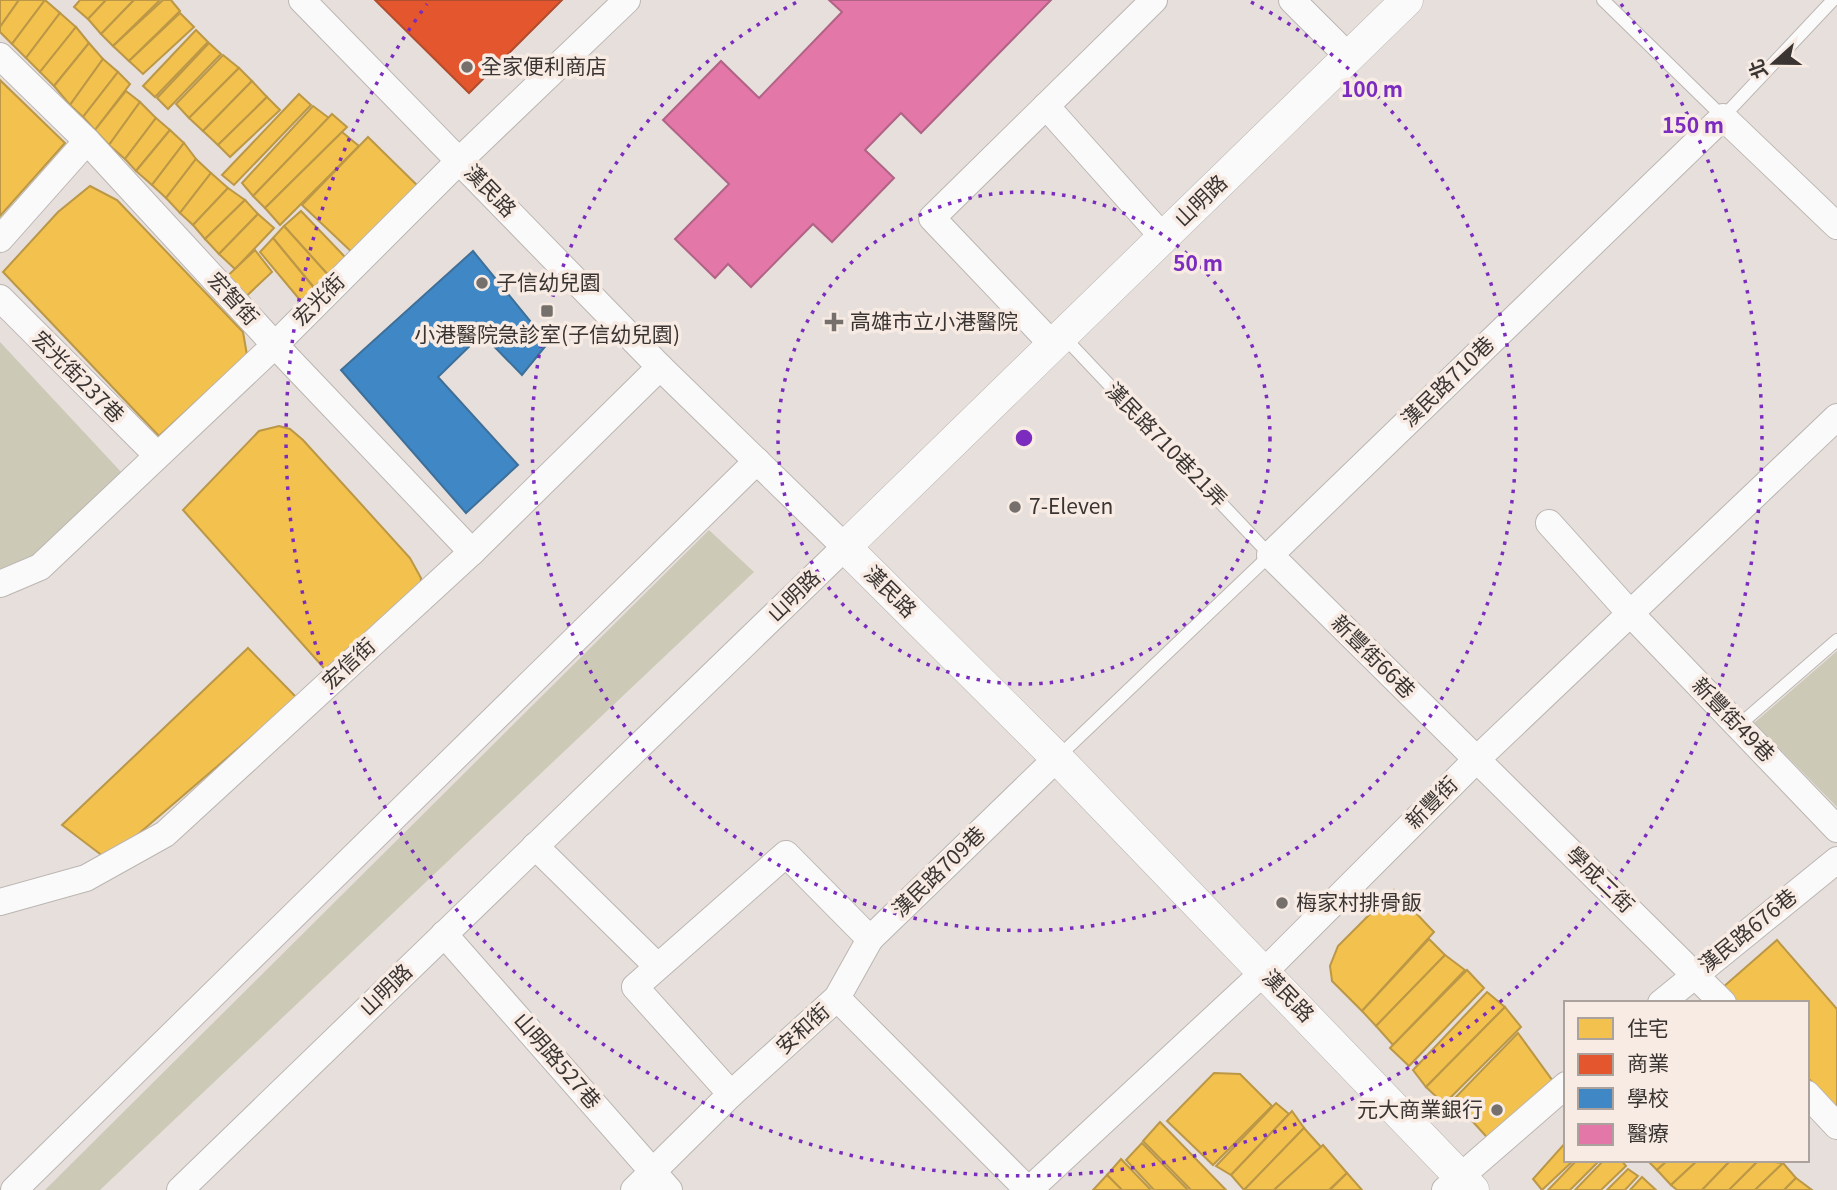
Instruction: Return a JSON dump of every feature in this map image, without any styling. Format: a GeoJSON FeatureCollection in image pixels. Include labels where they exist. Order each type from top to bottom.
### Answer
{"type":"FeatureCollection","features":[{"type":"Feature","properties":{"kind":"street","name":"漢民路"},"geometry":{"type":"LineString","coordinates":[[302,0],[660,367],[1058,758],[1265,971],[1459,1186]]}},
{"type":"Feature","properties":{"kind":"street","name":"宏光街"},"geometry":{"type":"LineString","coordinates":[[0,584],[40,567],[275,345],[460,160],[627,0]]}},
{"type":"Feature","properties":{"kind":"street"},"geometry":{"type":"LineString","coordinates":[[1057,340],[932,218],[1154,0]]}},
{"type":"Feature","properties":{"kind":"street"},"geometry":{"type":"LineString","coordinates":[[1292,0],[1348,57]]}},
{"type":"Feature","properties":{"kind":"street","name":"山明路"},"geometry":{"type":"LineString","coordinates":[[180,1190],[1407,0]]}},
{"type":"Feature","properties":{"kind":"street","name":"宏智街"},"geometry":{"type":"LineString","coordinates":[[0,56],[87,141],[471,552]]}},
{"type":"Feature","properties":{"kind":"street"},"geometry":{"type":"LineString","coordinates":[[1046,106],[1163,237]]}},
{"type":"Feature","properties":{"kind":"street"},"geometry":{"type":"LineString","coordinates":[[1723,117],[1837,226]]}},
{"type":"Feature","properties":{"kind":"street","name":"漢民路710巷"},"geometry":{"type":"LineString","coordinates":[[1270,555],[1723,117]]}},
{"type":"Feature","properties":{"kind":"street"},"geometry":{"type":"LineString","coordinates":[[0,239],[87,141]]}},
{"type":"Feature","properties":{"kind":"street","name":"宏光街237巷"},"geometry":{"type":"LineString","coordinates":[[0,298],[157,455]]}},
{"type":"Feature","properties":{"kind":"street","name":"宏信街"},"geometry":{"type":"LineString","coordinates":[[0,902],[86,878],[165,834],[471,552],[660,367]]}},
{"type":"Feature","properties":{"kind":"street","name":"新豐街"},"geometry":{"type":"LineString","coordinates":[[1029,1190],[1265,971],[1476,760],[1837,416]]}},
{"type":"Feature","properties":{"kind":"street"},"geometry":{"type":"LineString","coordinates":[[14,1190],[757,461]]}},
{"type":"Feature","properties":{"kind":"street","name":"新豐街49巷"},"geometry":{"type":"LineString","coordinates":[[1549,523],[1629,612],[1837,829]]}},
{"type":"Feature","properties":{"kind":"street","name":"新豐街66巷"},"geometry":{"type":"LineString","coordinates":[[1270,555],[1476,760]]}},
{"type":"Feature","properties":{"kind":"street","name":"漢民路709巷"},"geometry":{"type":"LineString","coordinates":[[837,998],[870,939],[1058,758]]}},
{"type":"Feature","properties":{"kind":"street","name":"學成二街"},"geometry":{"type":"LineString","coordinates":[[1476,760],[1721,1001]]}},
{"type":"Feature","properties":{"kind":"street"},"geometry":{"type":"LineString","coordinates":[[535,846],[657,966]]}},
{"type":"Feature","properties":{"kind":"street"},"geometry":{"type":"LineString","coordinates":[[731,1094],[635,987],[786,854],[870,939]]}},
{"type":"Feature","properties":{"kind":"street","name":"漢民路676巷"},"geometry":{"type":"LineString","coordinates":[[1663,1001],[1837,860]]}},
{"type":"Feature","properties":{"kind":"street","name":"山明路527巷"},"geometry":{"type":"LineString","coordinates":[[444,934],[661,1180]]}},
{"type":"Feature","properties":{"kind":"street","name":"安和街"},"geometry":{"type":"LineString","coordinates":[[634,1190],[661,1180],[731,1094],[837,998],[1029,1190]]}},
{"type":"Feature","properties":{"kind":"street"},"geometry":{"type":"LineString","coordinates":[[1459,1186],[1564,1087]]}},
{"type":"Feature","properties":{"kind":"street"},"geometry":{"type":"LineString","coordinates":[[1809,1096],[1837,1126]]}},
{"type":"Feature","properties":{"kind":"lane"},"geometry":{"type":"LineString","coordinates":[[1604,0],[1723,117]]}},
{"type":"Feature","properties":{"kind":"lane","name":"漢民路710巷"},"geometry":{"type":"LineString","coordinates":[[1723,117],[1833,0]]}},
{"type":"Feature","properties":{"kind":"lane","name":"漢民路710巷21弄"},"geometry":{"type":"LineString","coordinates":[[1057,340],[1270,555]]}},
{"type":"Feature","properties":{"kind":"lane","name":"漢民路710巷"},"geometry":{"type":"LineString","coordinates":[[1058,758],[1270,555]]}},
{"type":"Feature","properties":{"kind":"lane"},"geometry":{"type":"LineString","coordinates":[[1738,726],[1837,640]]}},
{"type":"Feature","properties":{"kind":"shaded area"},"geometry":{"type":"Polygon","coordinates":[[[0,342],[122,473],[33,556],[0,571],[0,342]]]}},
{"type":"Feature","properties":{"kind":"shaded area"},"geometry":{"type":"Polygon","coordinates":[[[709,530],[754,572],[100,1190],[45,1190],[709,530]]]}},
{"type":"Feature","properties":{"kind":"shaded area"},"geometry":{"type":"Polygon","coordinates":[[[1837,651],[1837,807],[1754,723],[1837,651]]]}},
{"type":"Feature","properties":{"kind":"building: 住宅"},"geometry":{"type":"Polygon","coordinates":[[[0,0],[19,0],[0,27],[0,0]]]}},
{"type":"Feature","properties":{"kind":"building: 住宅"},"geometry":{"type":"Polygon","coordinates":[[[19,0],[45,0],[12,44],[0,32],[0,27],[19,0]]]}},
{"type":"Feature","properties":{"kind":"building: 住宅"},"geometry":{"type":"Polygon","coordinates":[[[45,0],[60,13],[26,58],[12,44],[45,0]]]}},
{"type":"Feature","properties":{"kind":"building: 住宅"},"geometry":{"type":"Polygon","coordinates":[[[80,0],[106,0],[88,19],[74,7],[80,0]]]}},
{"type":"Feature","properties":{"kind":"building: 住宅"},"geometry":{"type":"Polygon","coordinates":[[[106,0],[134,0],[101,34],[88,19],[106,0]]]}},
{"type":"Feature","properties":{"kind":"building: 住宅"},"geometry":{"type":"Polygon","coordinates":[[[134,0],[160,0],[113,46],[101,34],[134,0]]]}},
{"type":"Feature","properties":{"kind":"building: 住宅"},"geometry":{"type":"Polygon","coordinates":[[[163,0],[171,0],[180,11],[129,61],[113,46],[163,0]]]}},
{"type":"Feature","properties":{"kind":"building: 住宅"},"geometry":{"type":"Polygon","coordinates":[[[60,13],[76,27],[40,72],[26,58],[60,13]]]}},
{"type":"Feature","properties":{"kind":"building: 住宅"},"geometry":{"type":"Polygon","coordinates":[[[180,13],[194,27],[143,74],[129,61],[180,13]]]}},
{"type":"Feature","properties":{"kind":"building: 住宅"},"geometry":{"type":"Polygon","coordinates":[[[76,27],[89,43],[54,86],[40,72],[76,27]]]}},
{"type":"Feature","properties":{"kind":"building: 住宅"},"geometry":{"type":"Polygon","coordinates":[[[196,30],[208,42],[155,97],[143,86],[196,30]]]}},
{"type":"Feature","properties":{"kind":"building: 住宅"},"geometry":{"type":"Polygon","coordinates":[[[89,43],[103,59],[70,105],[54,86],[89,43]]]}},
{"type":"Feature","properties":{"kind":"building: 住宅"},"geometry":{"type":"Polygon","coordinates":[[[209,43],[221,54],[168,109],[157,98],[209,43]]]}},
{"type":"Feature","properties":{"kind":"building: 住宅"},"geometry":{"type":"Polygon","coordinates":[[[223,55],[239,68],[189,118],[176,104],[223,55]]]}},
{"type":"Feature","properties":{"kind":"building: 住宅"},"geometry":{"type":"Polygon","coordinates":[[[103,59],[118,72],[83,117],[70,105],[103,59]]]}},
{"type":"Feature","properties":{"kind":"building: 住宅"},"geometry":{"type":"Polygon","coordinates":[[[239,68],[252,81],[203,131],[189,118],[239,68]]]}},
{"type":"Feature","properties":{"kind":"building: 住宅"},"geometry":{"type":"Polygon","coordinates":[[[118,72],[130,84],[95,130],[83,117],[118,72]]]}},
{"type":"Feature","properties":{"kind":"building: 住宅"},"geometry":{"type":"Polygon","coordinates":[[[0,80],[65,143],[0,216],[0,80]]]}},
{"type":"Feature","properties":{"kind":"building: 住宅"},"geometry":{"type":"Polygon","coordinates":[[[252,81],[267,97],[218,145],[203,131],[252,81]]]}},
{"type":"Feature","properties":{"kind":"building: 住宅"},"geometry":{"type":"Polygon","coordinates":[[[126,91],[140,102],[109,145],[95,130],[126,91]]]}},
{"type":"Feature","properties":{"kind":"building: 住宅"},"geometry":{"type":"Polygon","coordinates":[[[299,94],[311,105],[234,185],[222,175],[299,94]]]}},
{"type":"Feature","properties":{"kind":"building: 住宅"},"geometry":{"type":"Polygon","coordinates":[[[267,97],[280,110],[230,157],[218,145],[267,97]]]}},
{"type":"Feature","properties":{"kind":"building: 住宅"},"geometry":{"type":"Polygon","coordinates":[[[140,102],[156,118],[125,159],[109,145],[140,102]]]}},
{"type":"Feature","properties":{"kind":"building: 住宅"},"geometry":{"type":"Polygon","coordinates":[[[313,106],[329,118],[253,196],[242,183],[313,106]]]}},
{"type":"Feature","properties":{"kind":"building: 住宅"},"geometry":{"type":"Polygon","coordinates":[[[332,114],[347,127],[265,208],[253,196],[332,114]]]}},
{"type":"Feature","properties":{"kind":"building: 住宅"},"geometry":{"type":"Polygon","coordinates":[[[156,118],[170,130],[136,171],[125,159],[156,118]]]}},
{"type":"Feature","properties":{"kind":"building: 住宅"},"geometry":{"type":"Polygon","coordinates":[[[170,130],[184,143],[152,185],[136,171],[170,130]]]}},
{"type":"Feature","properties":{"kind":"building: 住宅"},"geometry":{"type":"Polygon","coordinates":[[[342,132],[359,146],[280,225],[265,208],[342,132]]]}},
{"type":"Feature","properties":{"kind":"building: 住宅"},"geometry":{"type":"Polygon","coordinates":[[[368,137],[423,191],[357,257],[302,205],[368,137]]]}},
{"type":"Feature","properties":{"kind":"building: 住宅"},"geometry":{"type":"Polygon","coordinates":[[[184,143],[196,159],[166,198],[152,185],[184,143]]]}},
{"type":"Feature","properties":{"kind":"building: 住宅"},"geometry":{"type":"Polygon","coordinates":[[[196,159],[211,173],[180,213],[166,198],[196,159]]]}},
{"type":"Feature","properties":{"kind":"building: 住宅"},"geometry":{"type":"Polygon","coordinates":[[[211,173],[228,188],[193,225],[180,213],[211,173]]]}},
{"type":"Feature","properties":{"kind":"building: 住宅"},"geometry":{"type":"Polygon","coordinates":[[[90,186],[117,200],[243,332],[247,355],[159,436],[3,272],[58,212],[90,186]]]}},
{"type":"Feature","properties":{"kind":"building: 住宅"},"geometry":{"type":"Polygon","coordinates":[[[228,188],[245,200],[205,239],[193,225],[228,188]]]}},
{"type":"Feature","properties":{"kind":"building: 住宅"},"geometry":{"type":"Polygon","coordinates":[[[245,200],[258,214],[219,254],[205,239],[245,200]]]}},
{"type":"Feature","properties":{"kind":"building: 住宅"},"geometry":{"type":"Polygon","coordinates":[[[301,211],[346,258],[330,277],[284,226],[301,211]]]}},
{"type":"Feature","properties":{"kind":"building: 住宅"},"geometry":{"type":"Polygon","coordinates":[[[258,214],[274,228],[235,269],[219,254],[258,214]]]}},
{"type":"Feature","properties":{"kind":"building: 住宅"},"geometry":{"type":"Polygon","coordinates":[[[284,226],[330,277],[317,291],[273,238],[284,226]]]}},
{"type":"Feature","properties":{"kind":"building: 住宅"},"geometry":{"type":"Polygon","coordinates":[[[273,238],[319,294],[305,306],[260,252],[273,238]]]}},
{"type":"Feature","properties":{"kind":"building: 住宅"},"geometry":{"type":"Polygon","coordinates":[[[255,250],[272,272],[239,303],[220,283],[255,250]]]}},
{"type":"Feature","properties":{"kind":"building: 住宅"},"geometry":{"type":"Polygon","coordinates":[[[279,426],[290,429],[303,440],[410,558],[421,578],[420,592],[331,676],[183,510],[259,431],[279,426]]]}},
{"type":"Feature","properties":{"kind":"building: 住宅"},"geometry":{"type":"Polygon","coordinates":[[[248,648],[297,698],[108,860],[62,825],[248,648]]]}},
{"type":"Feature","properties":{"kind":"building: 住宅"},"geometry":{"type":"Polygon","coordinates":[[[1394,890],[1434,932],[1362,1011],[1332,981],[1330,966],[1338,946],[1394,890]]]}},
{"type":"Feature","properties":{"kind":"building: 住宅"},"geometry":{"type":"Polygon","coordinates":[[[1429,939],[1445,955],[1376,1026],[1362,1011],[1429,939]]]}},
{"type":"Feature","properties":{"kind":"building: 住宅"},"geometry":{"type":"Polygon","coordinates":[[[1777,940],[1837,1009],[1837,1108],[1809,1079],[1809,1001],[1734,1001],[1722,988],[1777,940]]]}},
{"type":"Feature","properties":{"kind":"building: 住宅"},"geometry":{"type":"Polygon","coordinates":[[[1445,955],[1465,970],[1393,1045],[1376,1026],[1445,955]]]}},
{"type":"Feature","properties":{"kind":"building: 住宅"},"geometry":{"type":"Polygon","coordinates":[[[1467,970],[1484,988],[1409,1066],[1390,1048],[1467,970]]]}},
{"type":"Feature","properties":{"kind":"building: 住宅"},"geometry":{"type":"Polygon","coordinates":[[[1487,992],[1505,1007],[1426,1087],[1413,1070],[1487,992]]]}},
{"type":"Feature","properties":{"kind":"building: 住宅"},"geometry":{"type":"Polygon","coordinates":[[[1505,1007],[1521,1027],[1444,1104],[1426,1087],[1505,1007]]]}},
{"type":"Feature","properties":{"kind":"building: 住宅"},"geometry":{"type":"Polygon","coordinates":[[[1518,1033],[1555,1084],[1494,1145],[1453,1100],[1518,1033]]]}},
{"type":"Feature","properties":{"kind":"building: 住宅"},"geometry":{"type":"Polygon","coordinates":[[[1214,1073],[1240,1074],[1272,1106],[1213,1165],[1167,1121],[1214,1073]]]}},
{"type":"Feature","properties":{"kind":"building: 住宅"},"geometry":{"type":"Polygon","coordinates":[[[1276,1103],[1289,1114],[1231,1175],[1216,1166],[1276,1103]]]}},
{"type":"Feature","properties":{"kind":"building: 住宅"},"geometry":{"type":"Polygon","coordinates":[[[1292,1111],[1304,1128],[1244,1190],[1231,1175],[1292,1111]]]}},
{"type":"Feature","properties":{"kind":"building: 住宅"},"geometry":{"type":"Polygon","coordinates":[[[1160,1122],[1226,1190],[1191,1190],[1143,1141],[1160,1122]]]}},
{"type":"Feature","properties":{"kind":"building: 住宅"},"geometry":{"type":"Polygon","coordinates":[[[1304,1128],[1321,1147],[1274,1190],[1244,1190],[1304,1128]]]}},
{"type":"Feature","properties":{"kind":"building: 住宅"},"geometry":{"type":"Polygon","coordinates":[[[1142,1143],[1188,1190],[1154,1190],[1126,1160],[1142,1143]]]}},
{"type":"Feature","properties":{"kind":"building: 住宅"},"geometry":{"type":"Polygon","coordinates":[[[1564,1144],[1564,1162],[1572,1162],[1542,1190],[1533,1179],[1564,1144]]]}},
{"type":"Feature","properties":{"kind":"building: 住宅"},"geometry":{"type":"Polygon","coordinates":[[[1323,1145],[1347,1173],[1329,1190],[1274,1190],[1323,1145]]]}},
{"type":"Feature","properties":{"kind":"building: 住宅"},"geometry":{"type":"Polygon","coordinates":[[[1121,1159],[1151,1190],[1122,1190],[1107,1175],[1121,1159]]]}},
{"type":"Feature","properties":{"kind":"building: 住宅"},"geometry":{"type":"Polygon","coordinates":[[[1575,1162],[1598,1162],[1570,1190],[1548,1190],[1575,1162]]]}},
{"type":"Feature","properties":{"kind":"building: 住宅"},"geometry":{"type":"Polygon","coordinates":[[[1602,1162],[1623,1162],[1626,1166],[1601,1190],[1575,1190],[1602,1162]]]}},
{"type":"Feature","properties":{"kind":"building: 住宅"},"geometry":{"type":"Polygon","coordinates":[[[1649,1162],[1666,1162],[1657,1170],[1649,1162]]]}},
{"type":"Feature","properties":{"kind":"building: 住宅"},"geometry":{"type":"Polygon","coordinates":[[[1666,1162],[1696,1162],[1671,1185],[1657,1170],[1666,1162]]]}},
{"type":"Feature","properties":{"kind":"building: 住宅"},"geometry":{"type":"Polygon","coordinates":[[[1696,1162],[1729,1162],[1702,1190],[1677,1190],[1671,1185],[1696,1162]]]}},
{"type":"Feature","properties":{"kind":"building: 住宅"},"geometry":{"type":"Polygon","coordinates":[[[1729,1162],[1757,1162],[1729,1190],[1702,1190],[1729,1162]]]}},
{"type":"Feature","properties":{"kind":"building: 住宅"},"geometry":{"type":"Polygon","coordinates":[[[1757,1162],[1783,1163],[1755,1190],[1729,1190],[1757,1162]]]}},
{"type":"Feature","properties":{"kind":"building: 住宅"},"geometry":{"type":"Polygon","coordinates":[[[1783,1163],[1796,1178],[1784,1190],[1755,1190],[1783,1163]]]}},
{"type":"Feature","properties":{"kind":"building: 住宅"},"geometry":{"type":"Polygon","coordinates":[[[1628,1169],[1638,1176],[1625,1190],[1607,1190],[1628,1169]]]}},
{"type":"Feature","properties":{"kind":"building: 住宅"},"geometry":{"type":"Polygon","coordinates":[[[1347,1173],[1362,1190],[1330,1190],[1347,1173]]]}},
{"type":"Feature","properties":{"kind":"building: 住宅"},"geometry":{"type":"Polygon","coordinates":[[[1107,1175],[1122,1190],[1093,1190],[1107,1175]]]}},
{"type":"Feature","properties":{"kind":"building: 住宅"},"geometry":{"type":"Polygon","coordinates":[[[1642,1177],[1656,1190],[1630,1190],[1642,1177]]]}},
{"type":"Feature","properties":{"kind":"building: 住宅"},"geometry":{"type":"Polygon","coordinates":[[[1796,1178],[1812,1190],[1784,1190],[1796,1178]]]}},
{"type":"Feature","properties":{"kind":"building: 商業"},"geometry":{"type":"Polygon","coordinates":[[[375,0],[562,0],[469,93],[375,0]]]}},
{"type":"Feature","properties":{"kind":"building: 學校","name":"子信幼兒園"},"geometry":{"type":"Polygon","coordinates":[[[473,251],[548,343],[522,375],[482,334],[438,377],[518,465],[466,513],[341,370],[473,251]]]}},
{"type":"Feature","properties":{"kind":"building: 醫療"},"geometry":{"type":"Polygon","coordinates":[[[829,0],[1051,0],[921,133],[901,113],[865,150],[894,178],[832,242],[813,224],[751,287],[728,264],[715,278],[675,239],[729,184],[663,120],[721,61],[759,98],[842,12],[829,0]]]}},
{"type":"Feature","properties":{"kind":"place","name":"全家便利商店"},"geometry":{"type":"Point","coordinates":[467,67]}},
{"type":"Feature","properties":{"kind":"place","name":"子信幼兒園"},"geometry":{"type":"Point","coordinates":[482,283]}},
{"type":"Feature","properties":{"kind":"place","name":"小港醫院急診室(子信幼兒園)"},"geometry":{"type":"Point","coordinates":[547,311]}},
{"type":"Feature","properties":{"kind":"place","name":"高雄市立小港醫院"},"geometry":{"type":"Point","coordinates":[834,322]}},
{"type":"Feature","properties":{"kind":"place","name":"7-Eleven"},"geometry":{"type":"Point","coordinates":[1015,507]}},
{"type":"Feature","properties":{"kind":"place","name":"梅家村排骨飯"},"geometry":{"type":"Point","coordinates":[1282,903]}},
{"type":"Feature","properties":{"kind":"place","name":"元大商業銀行"},"geometry":{"type":"Point","coordinates":[1497,1110]}}]}
